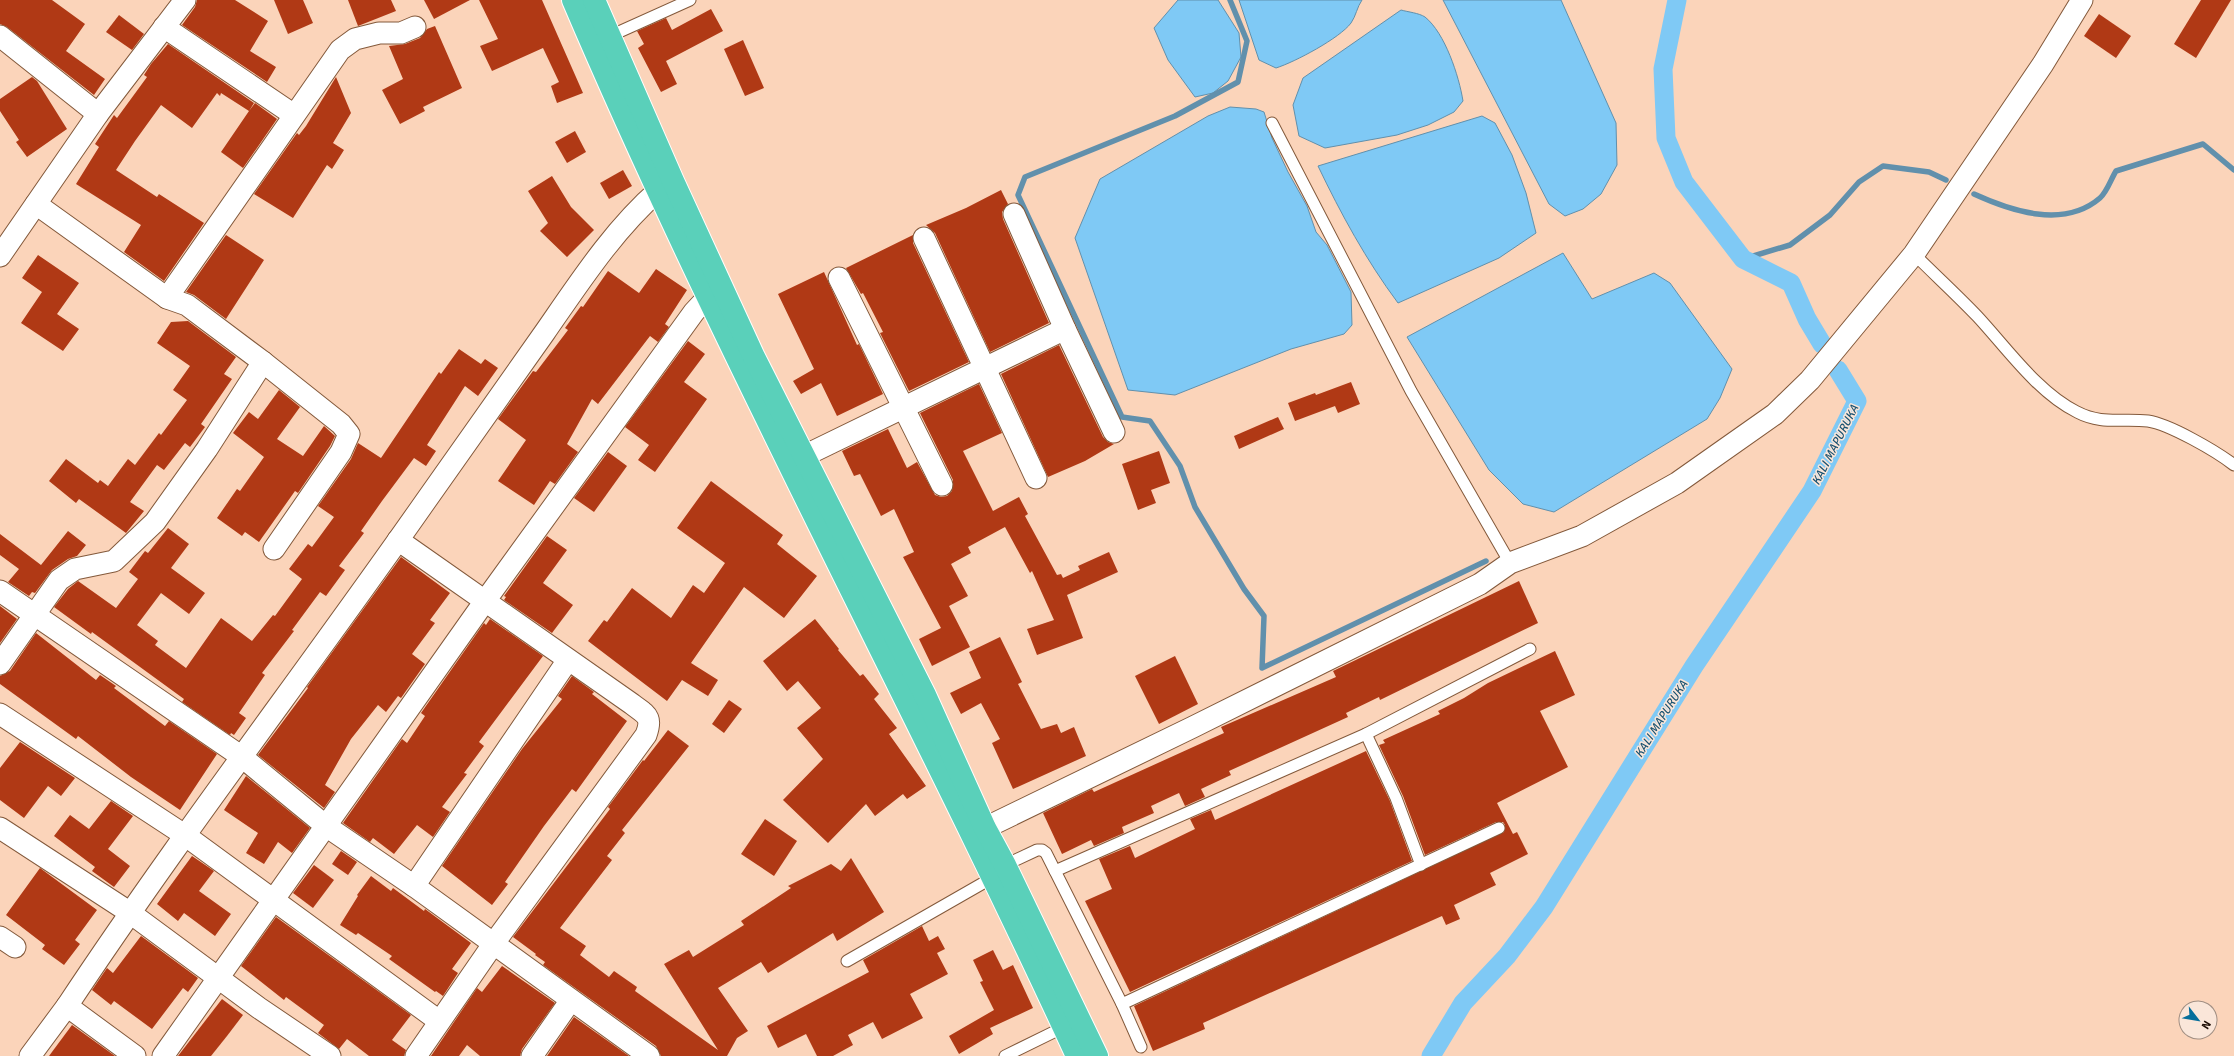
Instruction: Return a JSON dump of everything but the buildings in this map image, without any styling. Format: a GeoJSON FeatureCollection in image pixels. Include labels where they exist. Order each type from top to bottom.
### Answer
{"type":"FeatureCollection","features":[{"type":"Feature","properties":{"kind":"highway"},"geometry":{"type":"LineString","coordinates":[[573,0],[708,297],[955,799],[998,872],[1097,1056]]}},
{"type":"Feature","properties":{"kind":"highway"},"geometry":{"type":"LineString","coordinates":[[594,0],[673,181],[754,356],[925,695],[985,828],[998,872],[1077,1056]]}},
{"type":"Feature","properties":{"kind":"street"},"geometry":{"type":"LineString","coordinates":[[0,256],[98,114],[185,0]]}},
{"type":"Feature","properties":{"kind":"street"},"geometry":{"type":"LineString","coordinates":[[985,828],[1200,724],[1480,584],[1510,563],[1582,536],[1677,483],[1775,414],[1815,375],[1914,254],[2043,64],[2082,0]]}},
{"type":"Feature","properties":{"kind":"street"},"geometry":{"type":"LineString","coordinates":[[164,27],[294,115]]}},
{"type":"Feature","properties":{"kind":"street"},"geometry":{"type":"LineString","coordinates":[[167,298],[340,50],[355,39],[378,33],[401,33],[415,27]]}},
{"type":"Feature","properties":{"kind":"street"},"geometry":{"type":"LineString","coordinates":[[0,36],[98,114]]}},
{"type":"Feature","properties":{"kind":"street"},"geometry":{"type":"LineString","coordinates":[[30,1056],[67,1006],[129,912],[186,836],[398,540],[572,292],[644,203],[659,190]]}},
{"type":"Feature","properties":{"kind":"street"},"geometry":{"type":"LineString","coordinates":[[36,204],[167,298],[187,305],[342,424],[349,434],[341,452],[274,549]]}},
{"type":"Feature","properties":{"kind":"street"},"geometry":{"type":"LineString","coordinates":[[1014,214],[1065,329],[1114,432]]}},
{"type":"Feature","properties":{"kind":"street"},"geometry":{"type":"LineString","coordinates":[[924,238],[1036,478]]}},
{"type":"Feature","properties":{"kind":"street"},"geometry":{"type":"LineString","coordinates":[[839,278],[942,485]]}},
{"type":"Feature","properties":{"kind":"street"},"geometry":{"type":"LineString","coordinates":[[163,1056],[485,601],[694,312],[708,297]]}},
{"type":"Feature","properties":{"kind":"street"},"geometry":{"type":"LineString","coordinates":[[804,456],[1065,329]]}},
{"type":"Feature","properties":{"kind":"street"},"geometry":{"type":"LineString","coordinates":[[0,664],[59,580],[75,569],[114,561],[155,522],[208,449],[263,362]]}},
{"type":"Feature","properties":{"kind":"street"},"geometry":{"type":"LineString","coordinates":[[398,540],[642,712],[648,717],[650,724],[646,735],[637,748],[494,943],[416,1056]]}},
{"type":"Feature","properties":{"kind":"street"},"geometry":{"type":"LineString","coordinates":[[0,591],[242,757],[326,826],[414,886],[649,1056]]}},
{"type":"Feature","properties":{"kind":"street"},"geometry":{"type":"LineString","coordinates":[[414,886],[568,660]]}},
{"type":"Feature","properties":{"kind":"street"},"geometry":{"type":"LineString","coordinates":[[0,714],[186,836],[439,1021]]}},
{"type":"Feature","properties":{"kind":"street"},"geometry":{"type":"LineString","coordinates":[[0,828],[129,912],[219,978],[330,1056]]}},
{"type":"Feature","properties":{"kind":"street"},"geometry":{"type":"LineString","coordinates":[[532,1056],[571,1000]]}},
{"type":"Feature","properties":{"kind":"street"},"geometry":{"type":"LineString","coordinates":[[67,1006],[135,1056]]}},
{"type":"Feature","properties":{"kind":"lane"},"geometry":{"type":"LineString","coordinates":[[610,36],[690,0]]}},
{"type":"Feature","properties":{"kind":"lane"},"geometry":{"type":"LineString","coordinates":[[1272,123],[1411,391],[1510,563]]}},
{"type":"Feature","properties":{"kind":"lane"},"geometry":{"type":"LineString","coordinates":[[1914,254],[1977,316],[2027,373],[2063,404],[2093,419],[2108,422],[2149,421],[2165,426],[2234,465]]}},
{"type":"Feature","properties":{"kind":"lane"},"geometry":{"type":"LineString","coordinates":[[1055,871],[1366,734],[1530,649]]}},
{"type":"Feature","properties":{"kind":"lane"},"geometry":{"type":"LineString","coordinates":[[1366,734],[1396,798],[1421,864]]}},
{"type":"Feature","properties":{"kind":"lane"},"geometry":{"type":"LineString","coordinates":[[1122,1004],[1498,828]]}},
{"type":"Feature","properties":{"kind":"lane"},"geometry":{"type":"LineString","coordinates":[[847,961],[1032,852],[1042,850],[1055,871],[1122,1004],[1141,1047]]}},
{"type":"Feature","properties":{"kind":"lane"},"geometry":{"type":"LineString","coordinates":[[1005,1056],[1064,1027]]}},
{"type":"Feature","properties":{"kind":"water"},"geometry":{"type":"Polygon","coordinates":[[[1178,0],[1218,0],[1239,33],[1241,57],[1228,81],[1213,93],[1195,97],[1168,60],[1154,28],[1178,0]]]}},
{"type":"Feature","properties":{"kind":"water"},"geometry":{"type":"Polygon","coordinates":[[[1239,0],[1362,0],[1351,23],[1337,36],[1305,55],[1276,68],[1259,60],[1239,0]]]}},
{"type":"Feature","properties":{"kind":"water"},"geometry":{"type":"Polygon","coordinates":[[[1443,0],[1561,0],[1616,123],[1617,165],[1601,194],[1583,209],[1565,216],[1549,204],[1443,0]]]}},
{"type":"Feature","properties":{"kind":"water"},"geometry":{"type":"Polygon","coordinates":[[[1401,10],[1425,17],[1439,33],[1450,56],[1463,101],[1454,112],[1428,125],[1397,135],[1325,148],[1299,136],[1293,105],[1303,78],[1401,10]]]}},
{"type":"Feature","properties":{"kind":"water"},"geometry":{"type":"Polygon","coordinates":[[[1230,107],[1256,109],[1264,112],[1272,138],[1288,172],[1307,206],[1316,232],[1327,245],[1351,292],[1352,325],[1344,334],[1291,349],[1175,395],[1128,390],[1075,238],[1100,179],[1208,116],[1230,107]]]}},
{"type":"Feature","properties":{"kind":"water"},"geometry":{"type":"Polygon","coordinates":[[[1482,116],[1495,123],[1512,155],[1526,193],[1536,233],[1499,258],[1398,303],[1375,270],[1355,236],[1318,166],[1482,116]]]}},
{"type":"Feature","properties":{"kind":"water"},"geometry":{"type":"Polygon","coordinates":[[[1563,253],[1592,299],[1654,273],[1670,283],[1732,369],[1720,398],[1707,419],[1554,512],[1523,504],[1489,470],[1407,337],[1563,253]]]}},
{"type":"Feature","properties":{"kind":"waterway"},"geometry":{"type":"LineString","coordinates":[[1230,0],[1247,41],[1238,82],[1175,116],[1025,177],[1018,195],[1122,417],[1150,421],[1180,466],[1195,507],[1244,589],[1264,616],[1262,668],[1486,561]]}},
{"type":"Feature","properties":{"kind":"waterway","name":"KALI MAPURUKA"},"geometry":{"type":"LineString","coordinates":[[1677,0],[1663,69],[1666,138],[1684,182],[1743,259],[1791,283],[1807,319],[1822,344]]}},
{"type":"Feature","properties":{"kind":"waterway"},"geometry":{"type":"LineString","coordinates":[[1974,194],[2021,211],[2054,215],[2070,213],[2086,207],[2100,198],[2107,189],[2116,171],[2203,144],[2234,170]]}},
{"type":"Feature","properties":{"kind":"waterway"},"geometry":{"type":"LineString","coordinates":[[1743,259],[1790,245],[1830,215],[1859,182],[1883,166],[1929,172],[1946,180]]}},
{"type":"Feature","properties":{"kind":"waterway","name":"KALI MAPURUKA"},"geometry":{"type":"LineString","coordinates":[[1431,1056],[1463,1003],[1507,956],[1544,907],[1694,666],[1812,491],[1857,401],[1838,370]]}}]}
